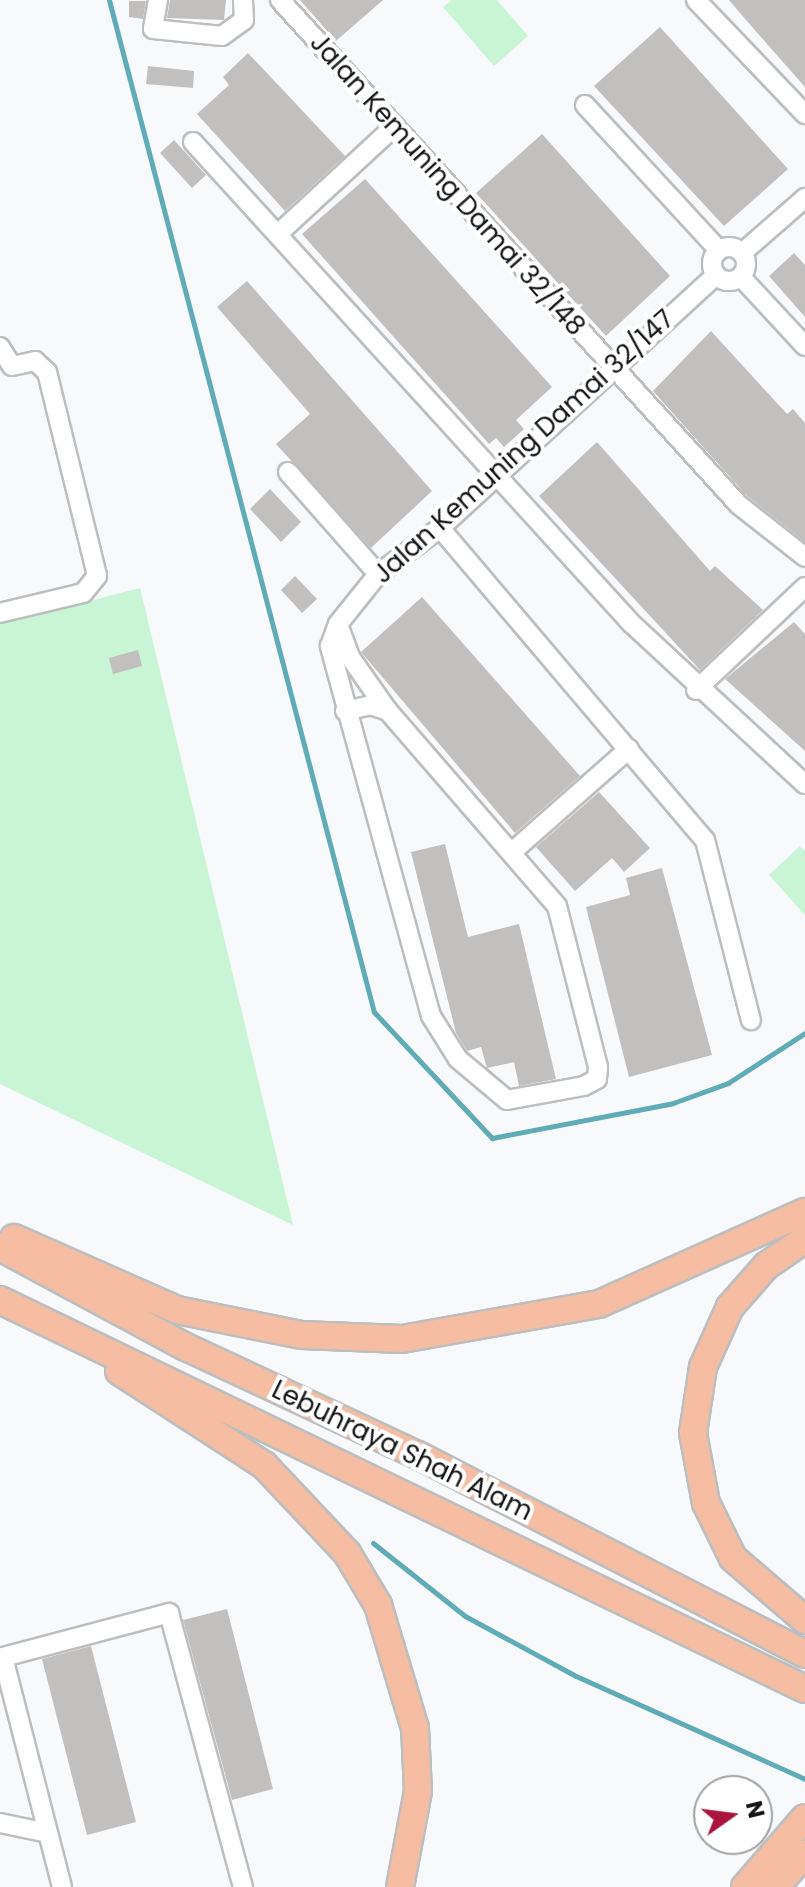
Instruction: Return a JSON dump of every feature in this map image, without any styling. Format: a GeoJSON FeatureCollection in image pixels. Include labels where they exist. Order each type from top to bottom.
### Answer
{"type":"FeatureCollection","features":[{"type":"Feature","properties":{"kind":"highway"},"geometry":{"type":"LineString","coordinates":[[717,1251],[805,1192]]}},
{"type":"Feature","properties":{"kind":"highway"},"geometry":{"type":"LineString","coordinates":[[0,1232],[177,1310],[354,1339],[445,1336],[599,1304],[805,1212]]}},
{"type":"Feature","properties":{"kind":"highway"},"geometry":{"type":"LineString","coordinates":[[805,1239],[766,1266],[730,1307],[703,1367],[693,1433],[706,1503],[733,1558],[805,1620]]}},
{"type":"Feature","properties":{"kind":"highway","name":"Lebuhraya Shah Alam"},"geometry":{"type":"LineString","coordinates":[[0,1247],[186,1347],[418,1455],[805,1654]]}},
{"type":"Feature","properties":{"kind":"highway","name":"Lebuhraya Shah Alam"},"geometry":{"type":"LineString","coordinates":[[0,1300],[805,1689]]}},
{"type":"Feature","properties":{"kind":"highway"},"geometry":{"type":"LineString","coordinates":[[42,1321],[236,1443],[347,1553],[401,1662],[415,1728],[418,1791],[400,1887]]}},
{"type":"Feature","properties":{"kind":"highway"},"geometry":{"type":"LineString","coordinates":[[745,1887],[800,1836]]}},
{"type":"Feature","properties":{"kind":"highway"},"geometry":{"type":"LineString","coordinates":[[775,1887],[800,1836]]}},
{"type":"Feature","properties":{"kind":"street"},"geometry":{"type":"LineString","coordinates":[[158,0],[153,29],[222,36],[244,20],[243,0]]}},
{"type":"Feature","properties":{"kind":"street","name":"Jalan Kemuning Damai 32/148"},"geometry":{"type":"LineString","coordinates":[[280,0],[739,505],[805,557]]}},
{"type":"Feature","properties":{"kind":"street"},"geometry":{"type":"LineString","coordinates":[[696,0],[805,114]]}},
{"type":"Feature","properties":{"kind":"street"},"geometry":{"type":"LineString","coordinates":[[585,105],[719,250],[742,253]]}},
{"type":"Feature","properties":{"kind":"street"},"geometry":{"type":"LineString","coordinates":[[279,233],[394,127]]}},
{"type":"Feature","properties":{"kind":"street"},"geometry":{"type":"LineString","coordinates":[[193,142],[696,690],[775,750],[805,784]]}},
{"type":"Feature","properties":{"kind":"street"},"geometry":{"type":"LineString","coordinates":[[741,277],[742,253],[805,198]]}},
{"type":"Feature","properties":{"kind":"street"},"geometry":{"type":"LineString","coordinates":[[719,250],[716,275],[741,277],[805,346]]}},
{"type":"Feature","properties":{"kind":"street","name":"Jalan Kemuning Damai 32/147"},"geometry":{"type":"LineString","coordinates":[[338,624],[378,574],[440,528],[716,275]]}},
{"type":"Feature","properties":{"kind":"street"},"geometry":{"type":"LineString","coordinates":[[0,347],[12,366],[35,361],[47,372],[97,576],[83,593],[0,613]]}},
{"type":"Feature","properties":{"kind":"street"},"geometry":{"type":"LineString","coordinates":[[288,472],[378,574]]}},
{"type":"Feature","properties":{"kind":"street"},"geometry":{"type":"LineString","coordinates":[[440,528],[705,840],[751,1020]]}},
{"type":"Feature","properties":{"kind":"street"},"geometry":{"type":"LineString","coordinates":[[696,690],[805,587]]}},
{"type":"Feature","properties":{"kind":"street"},"geometry":{"type":"LineString","coordinates":[[338,624],[350,657],[388,711],[557,906],[598,1067],[597,1079],[584,1086],[515,1103],[458,1059],[431,1016],[345,711],[330,646],[338,624]]}},
{"type":"Feature","properties":{"kind":"street"},"geometry":{"type":"LineString","coordinates":[[345,711],[388,711]]}},
{"type":"Feature","properties":{"kind":"street"},"geometry":{"type":"LineString","coordinates":[[512,852],[629,749]]}},
{"type":"Feature","properties":{"kind":"street"},"geometry":{"type":"LineString","coordinates":[[62,1887],[3,1657],[172,1613],[243,1887]]}},
{"type":"Feature","properties":{"kind":"street"},"geometry":{"type":"LineString","coordinates":[[0,1823],[48,1833]]}},
{"type":"Feature","properties":{"kind":"green space"},"geometry":{"type":"Polygon","coordinates":[[[451,0],[497,0],[528,36],[494,66],[443,7],[451,0]]]}},
{"type":"Feature","properties":{"kind":"green space"},"geometry":{"type":"Polygon","coordinates":[[[140,588],[293,1225],[0,1084],[0,624],[140,588]]]}},
{"type":"Feature","properties":{"kind":"green space"},"geometry":{"type":"Polygon","coordinates":[[[800,846],[805,851],[805,915],[769,875],[800,846]]]}},
{"type":"Feature","properties":{"kind":"building"},"geometry":{"type":"Polygon","coordinates":[[[170,0],[226,0],[224,20],[167,18],[170,0]]]}},
{"type":"Feature","properties":{"kind":"building"},"geometry":{"type":"Polygon","coordinates":[[[300,0],[383,0],[336,41],[300,0]]]}},
{"type":"Feature","properties":{"kind":"building"},"geometry":{"type":"Polygon","coordinates":[[[729,0],[805,0],[805,87],[746,20],[729,0]]]}},
{"type":"Feature","properties":{"kind":"building"},"geometry":{"type":"Polygon","coordinates":[[[129,1],[146,1],[143,19],[129,17],[129,1]]]}},
{"type":"Feature","properties":{"kind":"building"},"geometry":{"type":"Polygon","coordinates":[[[660,27],[788,169],[724,226],[594,86],[660,27]]]}},
{"type":"Feature","properties":{"kind":"building"},"geometry":{"type":"Polygon","coordinates":[[[248,53],[345,156],[285,211],[197,114],[229,85],[223,77],[248,53]]]}},
{"type":"Feature","properties":{"kind":"building"},"geometry":{"type":"Polygon","coordinates":[[[148,66],[194,71],[193,88],[146,84],[148,66]]]}},
{"type":"Feature","properties":{"kind":"building"},"geometry":{"type":"Polygon","coordinates":[[[542,134],[670,276],[606,336],[476,193],[542,134]]]}},
{"type":"Feature","properties":{"kind":"building"},"geometry":{"type":"Polygon","coordinates":[[[174,140],[206,175],[192,188],[160,153],[174,140]]]}},
{"type":"Feature","properties":{"kind":"building"},"geometry":{"type":"Polygon","coordinates":[[[365,179],[552,387],[516,420],[524,429],[504,447],[496,438],[489,444],[302,234],[365,179]]]}},
{"type":"Feature","properties":{"kind":"building"},"geometry":{"type":"Polygon","coordinates":[[[794,253],[805,265],[805,317],[769,276],[794,253]]]}},
{"type":"Feature","properties":{"kind":"building"},"geometry":{"type":"Polygon","coordinates":[[[247,281],[432,491],[371,548],[276,444],[310,414],[217,307],[247,281]]]}},
{"type":"Feature","properties":{"kind":"building"},"geometry":{"type":"Polygon","coordinates":[[[711,331],[787,414],[793,409],[805,423],[805,542],[747,496],[653,391],[711,331]]]}},
{"type":"Feature","properties":{"kind":"building"},"geometry":{"type":"Polygon","coordinates":[[[597,442],[710,571],[715,566],[763,610],[700,670],[539,496],[597,442]]]}},
{"type":"Feature","properties":{"kind":"building"},"geometry":{"type":"Polygon","coordinates":[[[270,489],[301,522],[281,542],[250,509],[270,489]]]}},
{"type":"Feature","properties":{"kind":"building"},"geometry":{"type":"Polygon","coordinates":[[[295,576],[317,599],[302,613],[281,590],[295,576]]]}},
{"type":"Feature","properties":{"kind":"building"},"geometry":{"type":"Polygon","coordinates":[[[422,597],[580,776],[515,833],[361,652],[422,597]]]}},
{"type":"Feature","properties":{"kind":"building"},"geometry":{"type":"Polygon","coordinates":[[[794,622],[805,634],[805,751],[725,679],[794,622]]]}},
{"type":"Feature","properties":{"kind":"building"},"geometry":{"type":"Polygon","coordinates":[[[138,650],[142,666],[113,674],[109,658],[138,650]]]}},
{"type":"Feature","properties":{"kind":"building"},"geometry":{"type":"Polygon","coordinates":[[[599,792],[650,848],[624,872],[612,858],[575,891],[536,847],[599,792]]]}},
{"type":"Feature","properties":{"kind":"building"},"geometry":{"type":"Polygon","coordinates":[[[445,844],[468,937],[519,924],[556,1079],[519,1086],[514,1062],[487,1068],[481,1047],[467,1051],[456,1033],[411,852],[445,844]]]}},
{"type":"Feature","properties":{"kind":"building"},"geometry":{"type":"Polygon","coordinates":[[[662,868],[712,1055],[629,1077],[586,907],[630,895],[626,878],[662,868]]]}},
{"type":"Feature","properties":{"kind":"building"},"geometry":{"type":"Polygon","coordinates":[[[227,1609],[273,1789],[232,1800],[183,1620],[227,1609]]]}},
{"type":"Feature","properties":{"kind":"building"},"geometry":{"type":"Polygon","coordinates":[[[91,1646],[136,1822],[87,1835],[42,1659],[91,1646]]]}},
{"type":"Feature","properties":{"kind":"waterway"},"geometry":{"type":"LineString","coordinates":[[109,0],[374,1012],[492,1138],[673,1103],[728,1083],[805,1033]]}},
{"type":"Feature","properties":{"kind":"waterway"},"geometry":{"type":"LineString","coordinates":[[373,1543],[465,1616],[576,1676],[805,1779]]}}]}
